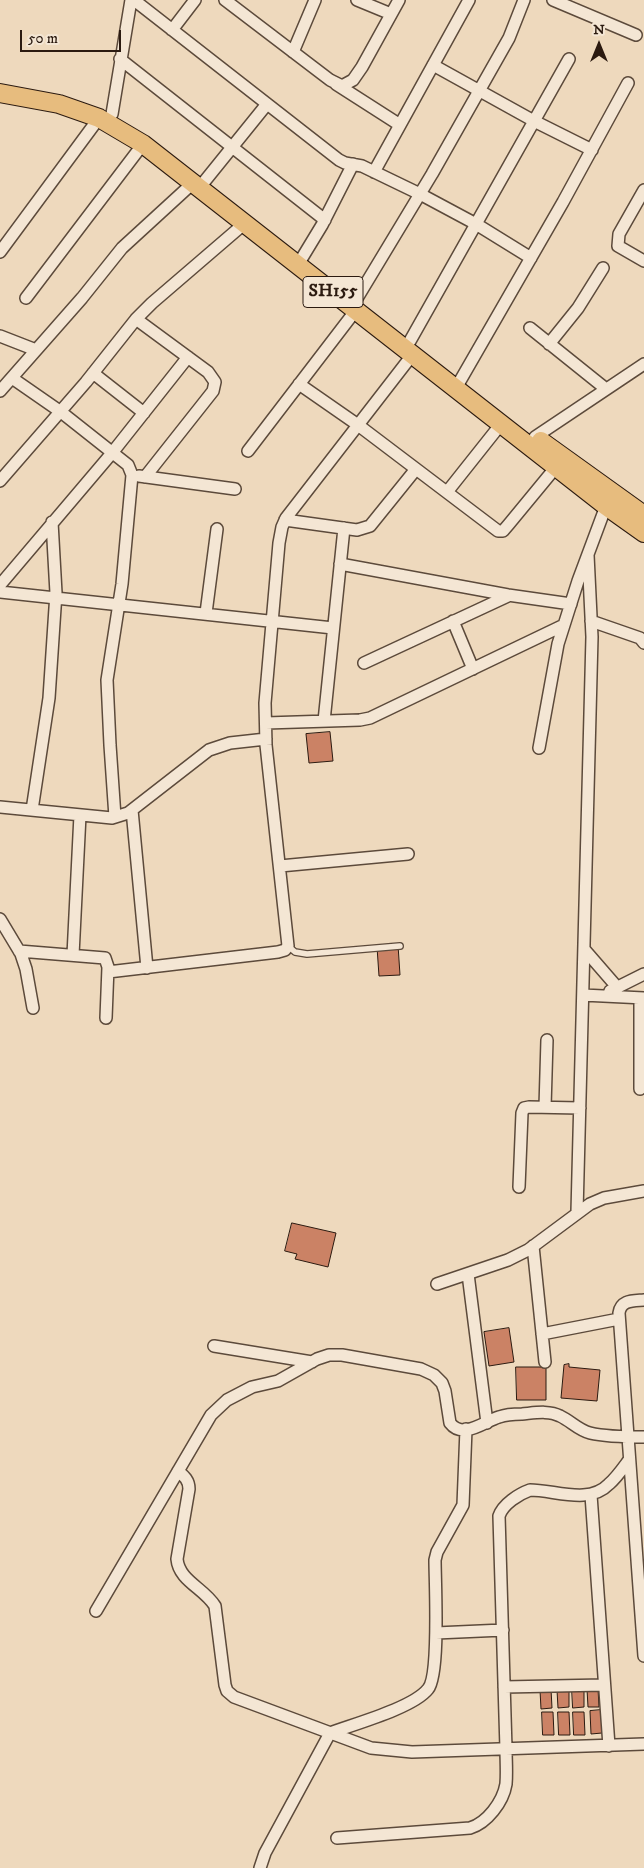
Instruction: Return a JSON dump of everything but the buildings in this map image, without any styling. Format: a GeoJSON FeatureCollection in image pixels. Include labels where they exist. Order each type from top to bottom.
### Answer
{"type":"FeatureCollection","features":[{"type":"Feature","properties":{"kind":"main road","name":"SH155"},"geometry":{"type":"LineString","coordinates":[[0,84],[98,108],[143,144],[199,182]]}},
{"type":"Feature","properties":{"kind":"main road","name":"SH155"},"geometry":{"type":"LineString","coordinates":[[0,93],[59,104],[106,116],[134,127],[199,182],[302,258],[356,305]]}},
{"type":"Feature","properties":{"kind":"main road","name":"SH155"},"geometry":{"type":"LineString","coordinates":[[224,201],[245,223],[356,305],[411,348],[501,424],[606,506],[644,533]]}},
{"type":"Feature","properties":{"kind":"main road","name":"SH155"},"geometry":{"type":"LineString","coordinates":[[411,348],[460,381],[644,515]]}},
{"type":"Feature","properties":{"kind":"street"},"geometry":{"type":"LineString","coordinates":[[0,252],[106,116],[132,0],[345,164],[362,166],[420,194],[476,224],[531,258]]}},
{"type":"Feature","properties":{"kind":"street"},"geometry":{"type":"LineString","coordinates":[[172,30],[195,0]]}},
{"type":"Feature","properties":{"kind":"street"},"geometry":{"type":"LineString","coordinates":[[225,0],[336,84],[400,125]]}},
{"type":"Feature","properties":{"kind":"street"},"geometry":{"type":"LineString","coordinates":[[293,52],[315,0]]}},
{"type":"Feature","properties":{"kind":"street"},"geometry":{"type":"LineString","coordinates":[[357,0],[391,14]]}},
{"type":"Feature","properties":{"kind":"street"},"geometry":{"type":"LineString","coordinates":[[336,84],[342,86],[353,80],[399,0]]}},
{"type":"Feature","properties":{"kind":"street"},"geometry":{"type":"LineString","coordinates":[[374,172],[469,0]]}},
{"type":"Feature","properties":{"kind":"street"},"geometry":{"type":"LineString","coordinates":[[248,450],[300,384],[356,305],[509,38],[524,0]]}},
{"type":"Feature","properties":{"kind":"street"},"geometry":{"type":"LineString","coordinates":[[553,0],[636,35]]}},
{"type":"Feature","properties":{"kind":"street"},"geometry":{"type":"LineString","coordinates":[[120,59],[325,220]]}},
{"type":"Feature","properties":{"kind":"street"},"geometry":{"type":"LineString","coordinates":[[108,972],[278,952],[285,950],[288,946],[266,739],[265,703],[279,543],[286,520],[358,425],[411,348],[476,224],[569,59]]}},
{"type":"Feature","properties":{"kind":"street"},"geometry":{"type":"LineString","coordinates":[[433,65],[534,121],[592,150]]}},
{"type":"Feature","properties":{"kind":"street"},"geometry":{"type":"LineString","coordinates":[[460,381],[592,150],[628,83]]}},
{"type":"Feature","properties":{"kind":"street"},"geometry":{"type":"LineString","coordinates":[[0,391],[82,298],[122,248],[199,182],[233,148],[268,104]]}},
{"type":"Feature","properties":{"kind":"street"},"geometry":{"type":"LineString","coordinates":[[26,298],[143,144]]}},
{"type":"Feature","properties":{"kind":"street"},"geometry":{"type":"LineString","coordinates":[[302,258],[325,220],[353,164]]}},
{"type":"Feature","properties":{"kind":"street"},"geometry":{"type":"LineString","coordinates":[[644,190],[617,240],[618,246],[624,251],[644,261]]}},
{"type":"Feature","properties":{"kind":"street"},"geometry":{"type":"LineString","coordinates":[[0,481],[93,374],[136,319],[245,223]]}},
{"type":"Feature","properties":{"kind":"street"},"geometry":{"type":"LineString","coordinates":[[549,344],[578,308],[604,268]]}},
{"type":"Feature","properties":{"kind":"street"},"geometry":{"type":"LineString","coordinates":[[136,319],[213,377],[215,382],[213,391],[145,477]]}},
{"type":"Feature","properties":{"kind":"street"},"geometry":{"type":"LineString","coordinates":[[530,328],[606,389]]}},
{"type":"Feature","properties":{"kind":"street"},"geometry":{"type":"LineString","coordinates":[[0,336],[36,350]]}},
{"type":"Feature","properties":{"kind":"street"},"geometry":{"type":"LineString","coordinates":[[0,585],[112,453],[188,358]]}},
{"type":"Feature","properties":{"kind":"street"},"geometry":{"type":"LineString","coordinates":[[535,437],[644,364]]}},
{"type":"Feature","properties":{"kind":"street"},"geometry":{"type":"LineString","coordinates":[[93,374],[144,413]]}},
{"type":"Feature","properties":{"kind":"street"},"geometry":{"type":"LineString","coordinates":[[12,378],[61,412],[128,465],[132,475],[119,604],[107,680],[115,817]]}},
{"type":"Feature","properties":{"kind":"street"},"geometry":{"type":"LineString","coordinates":[[300,384],[358,425],[493,529],[503,530],[556,467]]}},
{"type":"Feature","properties":{"kind":"street"},"geometry":{"type":"LineString","coordinates":[[447,492],[501,424]]}},
{"type":"Feature","properties":{"kind":"street"},"geometry":{"type":"LineString","coordinates":[[286,520],[357,530],[370,526],[416,469]]}},
{"type":"Feature","properties":{"kind":"street"},"geometry":{"type":"LineString","coordinates":[[132,475],[235,489]]}},
{"type":"Feature","properties":{"kind":"street"},"geometry":{"type":"LineString","coordinates":[[539,748],[558,644],[606,506]]}},
{"type":"Feature","properties":{"kind":"street"},"geometry":{"type":"LineString","coordinates":[[32,810],[49,698],[55,598],[52,522]]}},
{"type":"Feature","properties":{"kind":"street"},"geometry":{"type":"LineString","coordinates":[[206,614],[217,528]]}},
{"type":"Feature","properties":{"kind":"street"},"geometry":{"type":"LineString","coordinates":[[324,721],[344,528]]}},
{"type":"Feature","properties":{"kind":"street"},"geometry":{"type":"LineString","coordinates":[[577,1212],[591,621],[588,555]]}},
{"type":"Feature","properties":{"kind":"street"},"geometry":{"type":"LineString","coordinates":[[340,564],[508,596],[571,604]]}},
{"type":"Feature","properties":{"kind":"street"},"geometry":{"type":"LineString","coordinates":[[0,592],[333,628]]}},
{"type":"Feature","properties":{"kind":"street"},"geometry":{"type":"LineString","coordinates":[[364,663],[508,596]]}},
{"type":"Feature","properties":{"kind":"street"},"geometry":{"type":"LineString","coordinates":[[453,621],[473,669]]}},
{"type":"Feature","properties":{"kind":"street"},"geometry":{"type":"LineString","coordinates":[[591,621],[640,638],[644,643]]}},
{"type":"Feature","properties":{"kind":"street"},"geometry":{"type":"LineString","coordinates":[[266,723],[370,718],[564,625]]}},
{"type":"Feature","properties":{"kind":"street"},"geometry":{"type":"LineString","coordinates":[[0,807],[120,817],[132,810],[209,750],[230,743],[266,739]]}},
{"type":"Feature","properties":{"kind":"street"},"geometry":{"type":"LineString","coordinates":[[132,810],[147,968]]}},
{"type":"Feature","properties":{"kind":"street"},"geometry":{"type":"LineString","coordinates":[[73,955],[80,815]]}},
{"type":"Feature","properties":{"kind":"street"},"geometry":{"type":"LineString","coordinates":[[280,866],[408,854]]}},
{"type":"Feature","properties":{"kind":"street"},"geometry":{"type":"LineString","coordinates":[[0,919],[20,951],[26,970],[33,1008]]}},
{"type":"Feature","properties":{"kind":"street"},"geometry":{"type":"LineString","coordinates":[[584,948],[617,987]]}},
{"type":"Feature","properties":{"kind":"street"},"geometry":{"type":"LineString","coordinates":[[20,951],[105,958],[108,972],[106,1018]]}},
{"type":"Feature","properties":{"kind":"street"},"geometry":{"type":"LineString","coordinates":[[599,996],[644,974]]}},
{"type":"Feature","properties":{"kind":"street"},"geometry":{"type":"LineString","coordinates":[[583,995],[642,998],[640,1089]]}},
{"type":"Feature","properties":{"kind":"street"},"geometry":{"type":"LineString","coordinates":[[545,1107],[547,1040]]}},
{"type":"Feature","properties":{"kind":"street"},"geometry":{"type":"LineString","coordinates":[[519,1187],[522,1113],[524,1108],[580,1108]]}},
{"type":"Feature","properties":{"kind":"street"},"geometry":{"type":"LineString","coordinates":[[437,1284],[508,1260],[533,1246],[590,1204],[604,1198],[644,1191]]}},
{"type":"Feature","properties":{"kind":"street"},"geometry":{"type":"LineString","coordinates":[[533,1246],[545,1362]]}},
{"type":"Feature","properties":{"kind":"street"},"geometry":{"type":"LineString","coordinates":[[468,1274],[487,1423]]}},
{"type":"Feature","properties":{"kind":"street"},"geometry":{"type":"LineString","coordinates":[[644,1300],[624,1302],[620,1307],[619,1318],[644,1656]]}},
{"type":"Feature","properties":{"kind":"street"},"geometry":{"type":"LineString","coordinates":[[542,1334],[619,1318]]}},
{"type":"Feature","properties":{"kind":"street"},"geometry":{"type":"LineString","coordinates":[[214,1346],[312,1362]]}},
{"type":"Feature","properties":{"kind":"street"},"geometry":{"type":"LineString","coordinates":[[96,1610],[211,1414],[227,1400],[252,1387],[278,1381],[312,1362],[329,1356],[342,1355],[421,1368],[434,1375],[442,1383],[450,1423],[453,1427],[473,1429],[498,1417],[510,1414],[551,1413],[561,1416],[575,1427],[591,1433],[644,1437]]}},
{"type":"Feature","properties":{"kind":"street"},"geometry":{"type":"LineString","coordinates":[[260,1868],[265,1853],[330,1733],[405,1705],[429,1689],[432,1680],[436,1633],[435,1560],[437,1552],[463,1505],[466,1429]]}},
{"type":"Feature","properties":{"kind":"street"},"geometry":{"type":"LineString","coordinates":[[337,1838],[470,1828],[489,1817],[506,1786],[499,1516],[501,1511],[512,1501],[530,1490],[591,1494],[600,1491],[609,1485],[629,1460]]}},
{"type":"Feature","properties":{"kind":"street"},"geometry":{"type":"LineString","coordinates":[[178,1471],[186,1478],[189,1484],[177,1559],[178,1568],[182,1574],[211,1598],[216,1606],[225,1685],[227,1691],[234,1697],[371,1748],[381,1750],[412,1752],[644,1744]]}},
{"type":"Feature","properties":{"kind":"street"},"geometry":{"type":"LineString","coordinates":[[591,1494],[609,1746]]}},
{"type":"Feature","properties":{"kind":"street"},"geometry":{"type":"LineString","coordinates":[[436,1633],[503,1630]]}},
{"type":"Feature","properties":{"kind":"street"},"geometry":{"type":"LineString","coordinates":[[504,1687],[604,1685]]}},
{"type":"Feature","properties":{"kind":"lane"},"geometry":{"type":"LineString","coordinates":[[288,946],[295,952],[307,954],[400,946]]}}]}
